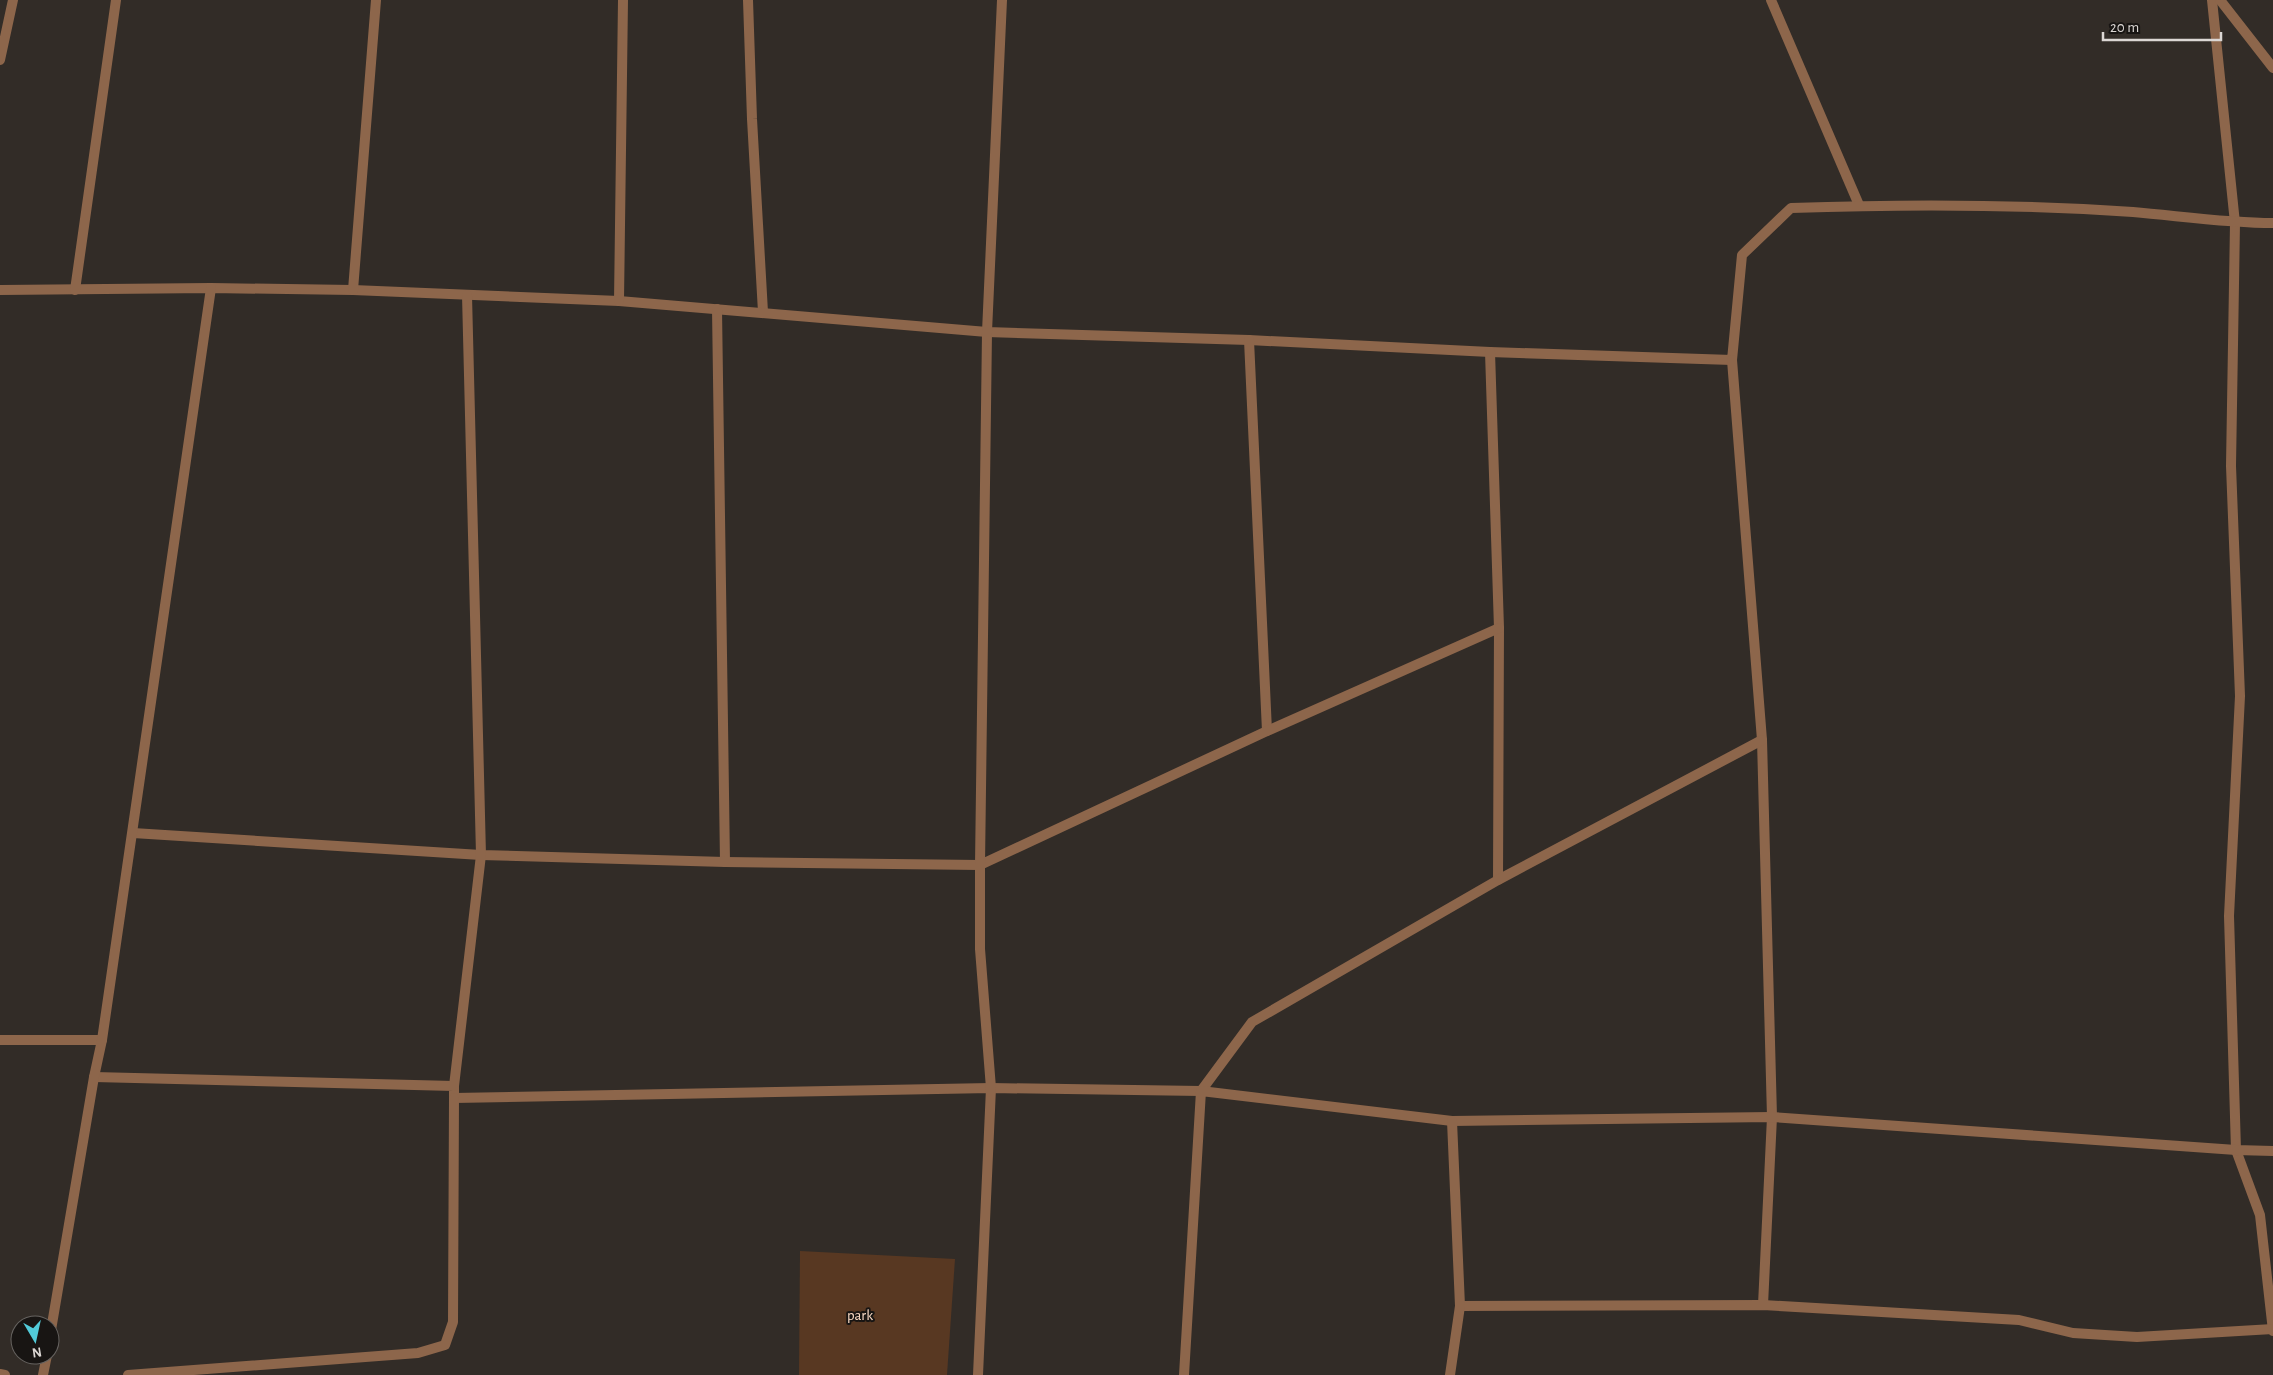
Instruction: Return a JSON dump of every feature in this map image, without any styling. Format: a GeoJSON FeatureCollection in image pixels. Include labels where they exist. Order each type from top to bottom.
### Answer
{"type":"FeatureCollection","features":[{"type":"Feature","properties":{"kind":"street"},"geometry":{"type":"LineString","coordinates":[[0,60],[13,0]]}},
{"type":"Feature","properties":{"kind":"street"},"geometry":{"type":"LineString","coordinates":[[75,290],[116,0]]}},
{"type":"Feature","properties":{"kind":"street"},"geometry":{"type":"LineString","coordinates":[[353,290],[376,0]]}},
{"type":"Feature","properties":{"kind":"street"},"geometry":{"type":"LineString","coordinates":[[619,302],[623,0]]}},
{"type":"Feature","properties":{"kind":"street"},"geometry":{"type":"LineString","coordinates":[[748,0],[752,119],[763,312]]}},
{"type":"Feature","properties":{"kind":"street"},"geometry":{"type":"LineString","coordinates":[[978,1375],[991,1088],[980,949],[987,332],[1002,0]]}},
{"type":"Feature","properties":{"kind":"street"},"geometry":{"type":"LineString","coordinates":[[1771,0],[1859,206]]}},
{"type":"Feature","properties":{"kind":"street"},"geometry":{"type":"LineString","coordinates":[[1460,1306],[1763,1305],[2018,1320],[2073,1333],[2137,1337],[2273,1330],[2260,1215],[2236,1150],[2230,916],[2240,696],[2231,466],[2235,223],[2212,0]]}},
{"type":"Feature","properties":{"kind":"street"},"geometry":{"type":"LineString","coordinates":[[2220,0],[2273,68]]}},
{"type":"Feature","properties":{"kind":"street"},"geometry":{"type":"LineString","coordinates":[[1763,1305],[1772,1117],[1762,740],[1732,360],[1742,255],[1791,208],[1859,206],[2038,208],[2133,212],[2235,223],[2273,223]]}},
{"type":"Feature","properties":{"kind":"street"},"geometry":{"type":"LineString","coordinates":[[54,1315],[102,1040],[212,288]]}},
{"type":"Feature","properties":{"kind":"street"},"geometry":{"type":"LineString","coordinates":[[0,290],[212,288],[353,290],[619,302],[763,312],[987,332],[1249,340],[1490,352],[1732,360]]}},
{"type":"Feature","properties":{"kind":"street"},"geometry":{"type":"LineString","coordinates":[[128,1375],[418,1353],[445,1345],[453,1322],[454,1086],[481,855],[467,295]]}},
{"type":"Feature","properties":{"kind":"street"},"geometry":{"type":"LineString","coordinates":[[717,309],[725,862]]}},
{"type":"Feature","properties":{"kind":"street"},"geometry":{"type":"LineString","coordinates":[[1249,340],[1267,731]]}},
{"type":"Feature","properties":{"kind":"street"},"geometry":{"type":"LineString","coordinates":[[1490,352],[1499,628],[1498,880]]}},
{"type":"Feature","properties":{"kind":"street"},"geometry":{"type":"LineString","coordinates":[[133,832],[481,855],[725,862],[980,865],[1267,731],[1499,628]]}},
{"type":"Feature","properties":{"kind":"street"},"geometry":{"type":"LineString","coordinates":[[1184,1375],[1201,1091],[1252,1022],[1498,880],[1762,740]]}},
{"type":"Feature","properties":{"kind":"street"},"geometry":{"type":"LineString","coordinates":[[0,1040],[102,1040]]}},
{"type":"Feature","properties":{"kind":"street"},"geometry":{"type":"LineString","coordinates":[[94,1077],[454,1086]]}},
{"type":"Feature","properties":{"kind":"street"},"geometry":{"type":"LineString","coordinates":[[454,1098],[991,1088],[1201,1091],[1452,1121],[1772,1117],[2236,1150],[2273,1150]]}},
{"type":"Feature","properties":{"kind":"street"},"geometry":{"type":"LineString","coordinates":[[1450,1375],[1460,1306],[1452,1121]]}},
{"type":"Feature","properties":{"kind":"street"},"geometry":{"type":"LineString","coordinates":[[0,1374],[5,1375]]}},
{"type":"Feature","properties":{"kind":"green space","name":"park"},"geometry":{"type":"Polygon","coordinates":[[[800,1251],[955,1259],[947,1375],[799,1375],[800,1251]]]}}]}
